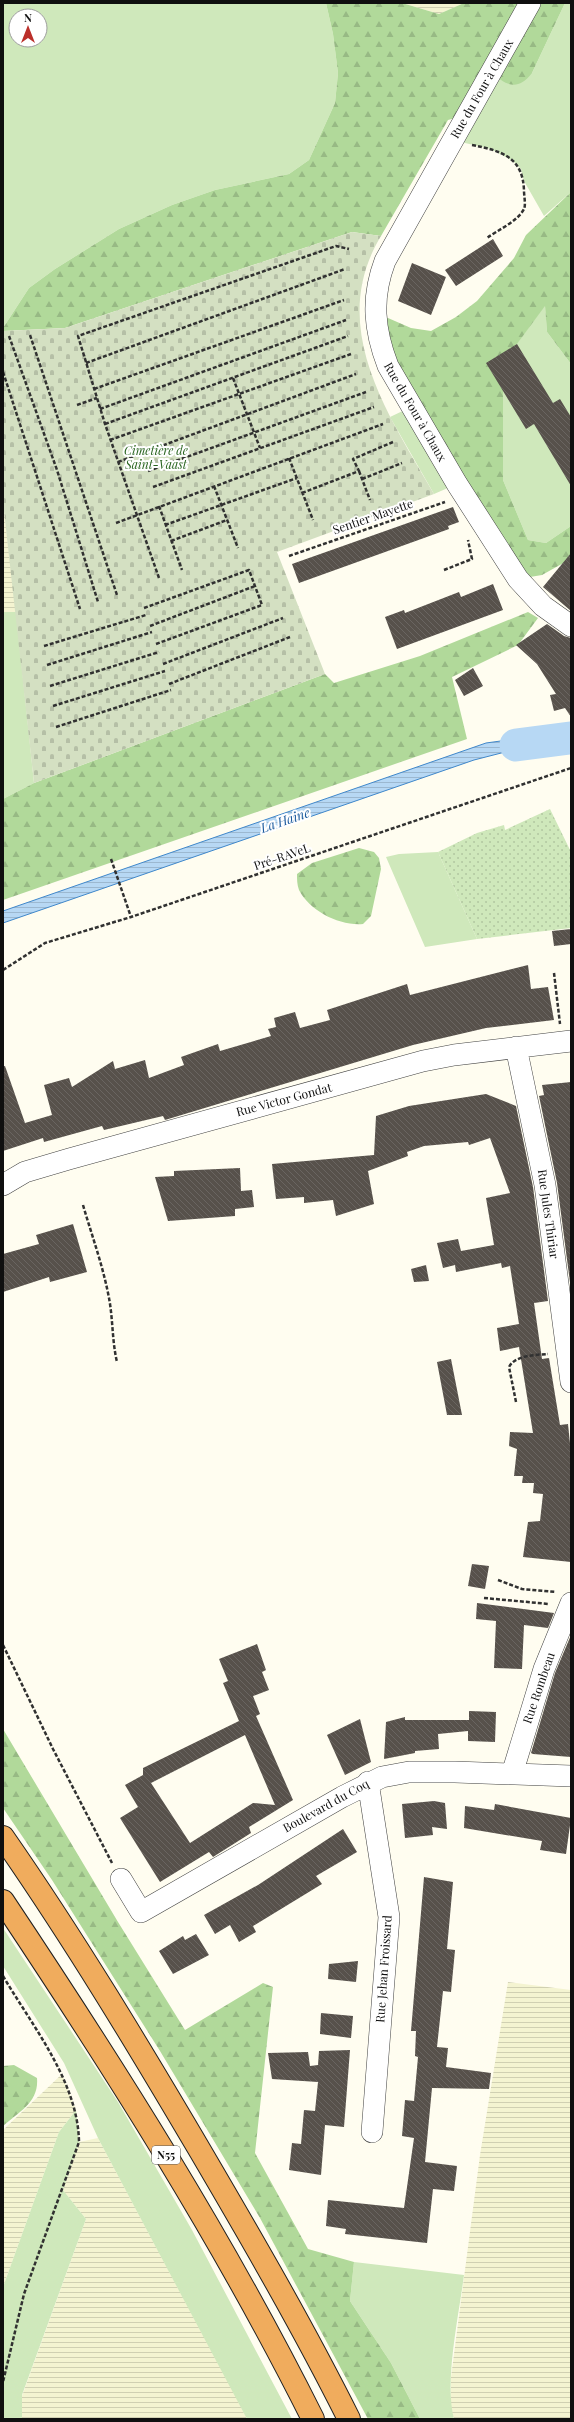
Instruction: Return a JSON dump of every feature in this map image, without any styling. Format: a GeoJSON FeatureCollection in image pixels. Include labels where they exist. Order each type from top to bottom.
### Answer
{"type":"FeatureCollection","features":[{"type":"Feature","properties":{"kind":"highway","name":"N55"},"geometry":{"type":"LineString","coordinates":[[3,1837],[90,1970],[172,2103],[240,2220],[349,2419]]}},
{"type":"Feature","properties":{"kind":"highway","name":"N55"},"geometry":{"type":"LineString","coordinates":[[3,1901],[95,2040],[148,2124],[207,2224],[313,2419]]}},
{"type":"Feature","properties":{"kind":"street","name":"Rue du Four à Chaux"},"geometry":{"type":"LineString","coordinates":[[530,3],[385,261],[376,288],[375,311],[379,343],[388,366],[464,496],[507,562],[530,594],[551,612],[571,626]]}},
{"type":"Feature","properties":{"kind":"street","name":"Rue Victor Gondat"},"geometry":{"type":"LineString","coordinates":[[3,1185],[25,1172],[69,1159],[423,1061],[516,1047],[566,1042]]}},
{"type":"Feature","properties":{"kind":"street","name":"Rue Jules Thiriar"},"geometry":{"type":"LineString","coordinates":[[516,1047],[545,1185],[571,1382]]}},
{"type":"Feature","properties":{"kind":"street","name":"Rue Rombeau"},"geometry":{"type":"LineString","coordinates":[[512,1774],[544,1669],[568,1600]]}},
{"type":"Feature","properties":{"kind":"street","name":"Boulevard du Coq"},"geometry":{"type":"LineString","coordinates":[[121,1879],[141,1912],[368,1782],[382,1777],[409,1772],[571,1776]]}},
{"type":"Feature","properties":{"kind":"street","name":"Rue Jehan Froissard"},"geometry":{"type":"LineString","coordinates":[[368,1782],[389,1917],[372,2132]]}},
{"type":"Feature","properties":{"kind":"path"},"geometry":{"type":"LineString","coordinates":[[452,140],[491,149],[502,154],[521,169],[524,181],[525,208],[520,214],[487,238]]}},
{"type":"Feature","properties":{"kind":"path"},"geometry":{"type":"LineString","coordinates":[[159,578],[110,440],[78,336],[336,246],[349,249]]}},
{"type":"Feature","properties":{"kind":"path"},"geometry":{"type":"LineString","coordinates":[[86,363],[345,269]]}},
{"type":"Feature","properties":{"kind":"path"},"geometry":{"type":"LineString","coordinates":[[94,389],[344,300]]}},
{"type":"Feature","properties":{"kind":"path"},"geometry":{"type":"LineString","coordinates":[[100,409],[346,320]]}},
{"type":"Feature","properties":{"kind":"path"},"geometry":{"type":"LineString","coordinates":[[30,335],[117,595]]}},
{"type":"Feature","properties":{"kind":"path"},"geometry":{"type":"LineString","coordinates":[[9,336],[57,470],[98,602]]}},
{"type":"Feature","properties":{"kind":"path"},"geometry":{"type":"LineString","coordinates":[[105,424],[348,336]]}},
{"type":"Feature","properties":{"kind":"path"},"geometry":{"type":"LineString","coordinates":[[110,440],[351,354]]}},
{"type":"Feature","properties":{"kind":"path"},"geometry":{"type":"LineString","coordinates":[[3,372],[80,609]]}},
{"type":"Feature","properties":{"kind":"path"},"geometry":{"type":"LineString","coordinates":[[118,462],[356,374]]}},
{"type":"Feature","properties":{"kind":"path"},"geometry":{"type":"LineString","coordinates":[[233,378],[260,448]]}},
{"type":"Feature","properties":{"kind":"path"},"geometry":{"type":"LineString","coordinates":[[148,471],[366,392]]}},
{"type":"Feature","properties":{"kind":"path"},"geometry":{"type":"LineString","coordinates":[[76,405],[97,398]]}},
{"type":"Feature","properties":{"kind":"path"},"geometry":{"type":"LineString","coordinates":[[153,487],[374,407]]}},
{"type":"Feature","properties":{"kind":"path"},"geometry":{"type":"LineString","coordinates":[[116,523],[136,514],[383,424]]}},
{"type":"Feature","properties":{"kind":"path"},"geometry":{"type":"LineString","coordinates":[[370,500],[354,458],[393,442]]}},
{"type":"Feature","properties":{"kind":"path"},"geometry":{"type":"LineString","coordinates":[[289,458],[313,520]]}},
{"type":"Feature","properties":{"kind":"path"},"geometry":{"type":"LineString","coordinates":[[362,479],[402,463]]}},
{"type":"Feature","properties":{"kind":"path"},"geometry":{"type":"LineString","coordinates":[[302,493],[359,471]]}},
{"type":"Feature","properties":{"kind":"path"},"geometry":{"type":"LineString","coordinates":[[165,525],[297,478]]}},
{"type":"Feature","properties":{"kind":"path"},"geometry":{"type":"LineString","coordinates":[[214,486],[238,548]]}},
{"type":"Feature","properties":{"kind":"path","name":"Sentier Mayette"},"geometry":{"type":"LineString","coordinates":[[289,556],[464,496]]}},
{"type":"Feature","properties":{"kind":"path"},"geometry":{"type":"LineString","coordinates":[[159,506],[182,570]]}},
{"type":"Feature","properties":{"kind":"path"},"geometry":{"type":"LineString","coordinates":[[171,541],[227,520]]}},
{"type":"Feature","properties":{"kind":"path"},"geometry":{"type":"LineString","coordinates":[[444,570],[472,560],[466,534]]}},
{"type":"Feature","properties":{"kind":"path"},"geometry":{"type":"LineString","coordinates":[[144,608],[249,570],[262,605],[156,644]]}},
{"type":"Feature","properties":{"kind":"path"},"geometry":{"type":"LineString","coordinates":[[150,626],[255,586]]}},
{"type":"Feature","properties":{"kind":"path"},"geometry":{"type":"LineString","coordinates":[[44,646],[146,615]]}},
{"type":"Feature","properties":{"kind":"path"},"geometry":{"type":"LineString","coordinates":[[163,664],[283,618]]}},
{"type":"Feature","properties":{"kind":"path"},"geometry":{"type":"LineString","coordinates":[[47,665],[152,632]]}},
{"type":"Feature","properties":{"kind":"path"},"geometry":{"type":"LineString","coordinates":[[169,684],[290,637]]}},
{"type":"Feature","properties":{"kind":"path"},"geometry":{"type":"LineString","coordinates":[[50,686],[159,652]]}},
{"type":"Feature","properties":{"kind":"path"},"geometry":{"type":"LineString","coordinates":[[53,706],[165,671]]}},
{"type":"Feature","properties":{"kind":"path"},"geometry":{"type":"LineString","coordinates":[[56,727],[171,690]]}},
{"type":"Feature","properties":{"kind":"path","name":"Pré-RAVeL"},"geometry":{"type":"LineString","coordinates":[[3,970],[45,943],[131,918],[571,768]]}},
{"type":"Feature","properties":{"kind":"path"},"geometry":{"type":"LineString","coordinates":[[111,859],[131,918]]}},
{"type":"Feature","properties":{"kind":"path"},"geometry":{"type":"LineString","coordinates":[[554,973],[566,1042]]}},
{"type":"Feature","properties":{"kind":"path"},"geometry":{"type":"LineString","coordinates":[[83,1205],[110,1300],[113,1344],[117,1362]]}},
{"type":"Feature","properties":{"kind":"path"},"geometry":{"type":"LineString","coordinates":[[516,1402],[509,1367],[511,1363],[534,1356],[567,1353]]}},
{"type":"Feature","properties":{"kind":"path"},"geometry":{"type":"LineString","coordinates":[[498,1580],[522,1589],[568,1600]]}},
{"type":"Feature","properties":{"kind":"path"},"geometry":{"type":"LineString","coordinates":[[484,1598],[568,1600]]}},
{"type":"Feature","properties":{"kind":"path"},"geometry":{"type":"LineString","coordinates":[[3,1645],[53,1748],[121,1879]]}},
{"type":"Feature","properties":{"kind":"path"},"geometry":{"type":"LineString","coordinates":[[3,1976],[62,2074],[70,2092],[79,2127],[79,2142],[24,2294],[3,2382]]}},
{"type":"Feature","properties":{"kind":"green space"},"geometry":{"type":"Polygon","coordinates":[[[3,3],[326,3],[333,34],[338,73],[335,103],[309,160],[289,174],[215,190],[172,205],[119,229],[55,269],[29,288],[3,328],[3,3]]]}},
{"type":"Feature","properties":{"kind":"green space"},"geometry":{"type":"Polygon","coordinates":[[[326,3],[402,3],[439,14],[464,3],[565,3],[532,73],[527,79],[517,85],[512,85],[502,81],[491,73],[467,115],[448,120],[381,236],[352,232],[65,328],[3,331],[3,328],[29,288],[55,269],[119,229],[172,205],[215,190],[289,174],[309,160],[335,103],[338,73],[333,34],[326,3]]]}},
{"type":"Feature","properties":{"kind":"green space"},"geometry":{"type":"Polygon","coordinates":[[[402,3],[464,3],[439,14],[402,3]]]}},
{"type":"Feature","properties":{"kind":"green space"},"geometry":{"type":"Polygon","coordinates":[[[565,3],[571,3],[571,192],[544,216],[524,181],[521,169],[513,161],[491,149],[452,140],[491,73],[532,73],[565,3]]]}},
{"type":"Feature","properties":{"kind":"green space"},"geometry":{"type":"Polygon","coordinates":[[[571,192],[571,364],[547,332],[545,306],[503,363],[503,480],[528,540],[546,543],[571,526],[571,563],[567,561],[542,575],[518,579],[375,323],[388,318],[411,328],[431,331],[456,317],[477,301],[514,258],[526,235],[571,192]]]}},
{"type":"Feature","properties":{"kind":"green space","name":"Cimetière de Saint-Vaast"},"geometry":{"type":"Polygon","coordinates":[[[352,232],[381,236],[366,270],[360,304],[362,337],[370,370],[383,402],[434,494],[277,552],[325,674],[34,783],[3,502],[3,331],[65,328],[352,232]]]}},
{"type":"Feature","properties":{"kind":"green space"},"geometry":{"type":"Polygon","coordinates":[[[545,305],[547,332],[571,364],[571,526],[546,543],[528,540],[503,480],[503,363],[545,305]]]}},
{"type":"Feature","properties":{"kind":"green space"},"geometry":{"type":"Polygon","coordinates":[[[411,407],[457,484],[434,494],[390,417],[411,407]]]}},
{"type":"Feature","properties":{"kind":"green space"},"geometry":{"type":"Polygon","coordinates":[[[3,502],[16,612],[3,612],[3,502]]]}},
{"type":"Feature","properties":{"kind":"green space"},"geometry":{"type":"Polygon","coordinates":[[[3,612],[16,612],[34,783],[3,799],[3,612]]]}},
{"type":"Feature","properties":{"kind":"green space"},"geometry":{"type":"Polygon","coordinates":[[[528,612],[538,618],[518,645],[452,677],[467,739],[3,900],[3,799],[34,783],[325,674],[334,683],[420,656],[528,612]]]}},
{"type":"Feature","properties":{"kind":"green space"},"geometry":{"type":"Polygon","coordinates":[[[550,809],[571,852],[571,928],[477,939],[438,852],[477,833],[504,825],[505,830],[550,809]]]}},
{"type":"Feature","properties":{"kind":"green space"},"geometry":{"type":"Polygon","coordinates":[[[359,848],[374,852],[379,858],[381,869],[371,916],[363,924],[354,924],[335,920],[326,916],[310,904],[299,890],[297,884],[297,874],[312,863],[359,848]]]}},
{"type":"Feature","properties":{"kind":"green space"},"geometry":{"type":"Polygon","coordinates":[[[438,852],[477,939],[425,947],[386,857],[399,854],[438,852]]]}},
{"type":"Feature","properties":{"kind":"green space"},"geometry":{"type":"Polygon","coordinates":[[[3,1729],[118,1922],[185,2030],[263,1983],[273,1987],[255,2153],[308,2249],[354,2262],[350,2301],[391,2363],[420,2419],[368,2419],[260,2218],[160,2051],[52,1880],[3,1808],[3,1729]]]}},
{"type":"Feature","properties":{"kind":"green space"},"geometry":{"type":"Polygon","coordinates":[[[3,1928],[118,2102],[192,2230],[292,2419],[247,2419],[98,2138],[64,2063],[3,1966],[3,1928]]]}},
{"type":"Feature","properties":{"kind":"green space"},"geometry":{"type":"Polygon","coordinates":[[[508,1982],[571,1990],[571,2419],[454,2419],[451,2409],[451,2377],[480,2155],[508,1982]]]}},
{"type":"Feature","properties":{"kind":"green space"},"geometry":{"type":"Polygon","coordinates":[[[14,2065],[37,2078],[37,2086],[32,2100],[22,2111],[3,2126],[3,2066],[14,2065]]]}},
{"type":"Feature","properties":{"kind":"green space"},"geometry":{"type":"Polygon","coordinates":[[[62,2074],[76,2110],[59,2132],[3,2287],[3,2130],[62,2074]]]}},
{"type":"Feature","properties":{"kind":"green space"},"geometry":{"type":"Polygon","coordinates":[[[76,2110],[79,2142],[63,2190],[86,2219],[22,2395],[22,2419],[3,2419],[3,2287],[59,2132],[76,2110]]]}},
{"type":"Feature","properties":{"kind":"green space"},"geometry":{"type":"Polygon","coordinates":[[[98,2138],[247,2419],[22,2419],[22,2396],[86,2219],[63,2190],[79,2142],[98,2138]]]}},
{"type":"Feature","properties":{"kind":"green space"},"geometry":{"type":"Polygon","coordinates":[[[354,2262],[464,2275],[451,2367],[451,2404],[454,2419],[420,2419],[391,2363],[350,2301],[354,2262]]]}},
{"type":"Feature","properties":{"kind":"water"},"geometry":{"type":"Polygon","coordinates":[[[559,733],[561,744],[513,750],[474,760],[3,923],[3,911],[486,743],[559,733]]]}},
{"type":"Feature","properties":{"kind":"building"},"geometry":{"type":"Polygon","coordinates":[[[493,239],[503,256],[456,286],[445,270],[493,239]]]}},
{"type":"Feature","properties":{"kind":"building"},"geometry":{"type":"Polygon","coordinates":[[[412,263],[446,277],[431,315],[398,301],[412,263]]]}},
{"type":"Feature","properties":{"kind":"building"},"geometry":{"type":"Polygon","coordinates":[[[517,344],[553,403],[560,399],[571,417],[571,486],[534,424],[526,429],[486,363],[517,344]]]}},
{"type":"Feature","properties":{"kind":"building"},"geometry":{"type":"Polygon","coordinates":[[[453,507],[459,522],[448,526],[449,529],[299,583],[292,564],[453,507]]]}},
{"type":"Feature","properties":{"kind":"building"},"geometry":{"type":"Polygon","coordinates":[[[571,553],[571,611],[543,587],[571,553]]]}},
{"type":"Feature","properties":{"kind":"building"},"geometry":{"type":"Polygon","coordinates":[[[493,584],[503,610],[397,649],[385,617],[404,610],[405,613],[459,592],[461,597],[493,584]]]}},
{"type":"Feature","properties":{"kind":"building"},"geometry":{"type":"Polygon","coordinates":[[[547,624],[564,636],[571,638],[571,717],[565,708],[554,711],[550,695],[556,694],[537,664],[516,645],[547,624]]]}},
{"type":"Feature","properties":{"kind":"building"},"geometry":{"type":"Polygon","coordinates":[[[473,668],[483,686],[464,696],[455,680],[473,668]]]}},
{"type":"Feature","properties":{"kind":"building"},"geometry":{"type":"Polygon","coordinates":[[[571,929],[571,944],[554,946],[552,931],[571,929]]]}},
{"type":"Feature","properties":{"kind":"building"},"geometry":{"type":"Polygon","coordinates":[[[528,965],[531,989],[548,987],[554,1020],[486,1028],[413,1045],[165,1120],[163,1116],[104,1130],[102,1126],[44,1142],[43,1138],[3,1151],[3,1066],[5,1066],[25,1123],[52,1115],[44,1085],[69,1078],[72,1087],[113,1061],[115,1069],[145,1060],[149,1078],[184,1065],[181,1057],[218,1044],[220,1051],[271,1036],[268,1029],[276,1027],[274,1018],[295,1012],[300,1028],[330,1020],[327,1010],[407,984],[410,995],[528,965]]]}},
{"type":"Feature","properties":{"kind":"building"},"geometry":{"type":"Polygon","coordinates":[[[571,1082],[571,1290],[557,1183],[539,1096],[544,1095],[542,1085],[571,1082]]]}},
{"type":"Feature","properties":{"kind":"building"},"geometry":{"type":"Polygon","coordinates":[[[486,1094],[516,1106],[533,1187],[548,1301],[534,1303],[542,1359],[549,1358],[560,1425],[568,1424],[571,1453],[571,1562],[523,1557],[528,1522],[540,1521],[543,1494],[533,1493],[534,1483],[522,1483],[523,1476],[514,1476],[517,1449],[509,1446],[510,1432],[533,1433],[519,1347],[500,1351],[497,1328],[519,1324],[510,1266],[502,1268],[501,1263],[456,1272],[455,1265],[443,1268],[437,1243],[458,1239],[461,1251],[494,1245],[486,1198],[510,1193],[490,1138],[469,1145],[468,1142],[424,1146],[407,1152],[408,1156],[368,1171],[374,1204],[336,1216],[333,1200],[304,1203],[304,1197],[276,1199],[272,1164],[374,1155],[376,1116],[409,1106],[486,1094]]]}},
{"type":"Feature","properties":{"kind":"building"},"geometry":{"type":"Polygon","coordinates":[[[240,1168],[241,1191],[252,1190],[254,1207],[235,1209],[235,1216],[168,1221],[155,1177],[174,1176],[174,1171],[240,1168]]]}},
{"type":"Feature","properties":{"kind":"building"},"geometry":{"type":"Polygon","coordinates":[[[73,1224],[87,1272],[50,1282],[49,1277],[3,1292],[3,1254],[39,1244],[36,1235],[73,1224]]]}},
{"type":"Feature","properties":{"kind":"building"},"geometry":{"type":"Polygon","coordinates":[[[426,1265],[429,1281],[414,1282],[411,1269],[426,1265]]]}},
{"type":"Feature","properties":{"kind":"building"},"geometry":{"type":"Polygon","coordinates":[[[451,1359],[462,1415],[447,1415],[437,1362],[451,1359]]]}},
{"type":"Feature","properties":{"kind":"building"},"geometry":{"type":"Polygon","coordinates":[[[472,1564],[489,1566],[485,1589],[468,1586],[472,1564]]]}},
{"type":"Feature","properties":{"kind":"building"},"geometry":{"type":"Polygon","coordinates":[[[477,1603],[554,1613],[548,1628],[524,1625],[522,1669],[494,1668],[496,1621],[476,1619],[477,1603]]]}},
{"type":"Feature","properties":{"kind":"building"},"geometry":{"type":"Polygon","coordinates":[[[571,1635],[571,1757],[533,1754],[531,1753],[555,1673],[571,1635]]]}},
{"type":"Feature","properties":{"kind":"building"},"geometry":{"type":"Polygon","coordinates":[[[257,1644],[266,1670],[262,1672],[269,1690],[253,1696],[260,1714],[256,1716],[293,1800],[249,1827],[251,1833],[213,1857],[209,1852],[160,1882],[120,1818],[138,1807],[125,1785],[143,1775],[143,1768],[239,1721],[223,1683],[228,1681],[219,1659],[257,1644]],[[245,1735],[151,1783],[190,1843],[253,1803],[275,1805],[245,1735]]]}},
{"type":"Feature","properties":{"kind":"building"},"geometry":{"type":"Polygon","coordinates":[[[469,1711],[496,1712],[495,1742],[468,1741],[468,1731],[438,1734],[439,1749],[415,1751],[415,1753],[384,1759],[386,1722],[405,1717],[405,1720],[469,1720],[469,1711]]]}},
{"type":"Feature","properties":{"kind":"building"},"geometry":{"type":"Polygon","coordinates":[[[360,1719],[371,1762],[345,1775],[327,1735],[360,1719]]]}},
{"type":"Feature","properties":{"kind":"building"},"geometry":{"type":"Polygon","coordinates":[[[434,1801],[445,1803],[447,1829],[432,1827],[433,1835],[405,1838],[402,1804],[434,1801]]]}},
{"type":"Feature","properties":{"kind":"building"},"geometry":{"type":"Polygon","coordinates":[[[495,1804],[571,1818],[566,1854],[540,1850],[542,1841],[464,1828],[465,1806],[494,1810],[495,1804]]]}},
{"type":"Feature","properties":{"kind":"building"},"geometry":{"type":"Polygon","coordinates":[[[343,1829],[357,1852],[316,1876],[322,1884],[253,1926],[256,1932],[239,1942],[230,1925],[215,1934],[204,1915],[258,1885],[343,1829]]]}},
{"type":"Feature","properties":{"kind":"building"},"geometry":{"type":"Polygon","coordinates":[[[424,1877],[453,1882],[447,1949],[455,1950],[451,1992],[443,1991],[437,2047],[448,2048],[446,2067],[491,2073],[489,2089],[432,2088],[425,2162],[457,2166],[454,2191],[433,2189],[427,2243],[345,2234],[346,2229],[326,2226],[328,2200],[404,2208],[414,2138],[402,2136],[405,2100],[414,2101],[418,2057],[415,2056],[416,2031],[411,2031],[424,1877]]]}},
{"type":"Feature","properties":{"kind":"building"},"geometry":{"type":"Polygon","coordinates":[[[196,1934],[209,1955],[173,1974],[159,1951],[183,1936],[185,1940],[196,1934]]]}},
{"type":"Feature","properties":{"kind":"building"},"geometry":{"type":"Polygon","coordinates":[[[358,1961],[356,1982],[328,1979],[329,1964],[358,1961]]]}},
{"type":"Feature","properties":{"kind":"building"},"geometry":{"type":"Polygon","coordinates":[[[321,2013],[353,2016],[351,2038],[320,2034],[321,2013]]]}},
{"type":"Feature","properties":{"kind":"building"},"geometry":{"type":"Polygon","coordinates":[[[350,2050],[344,2127],[325,2125],[321,2175],[289,2170],[292,2143],[301,2144],[304,2110],[315,2111],[318,2082],[272,2079],[268,2053],[308,2052],[310,2066],[318,2065],[319,2051],[350,2050]]]}},
{"type":"Feature","properties":{"kind":"waterway","name":"La Haine"},"geometry":{"type":"LineString","coordinates":[[516,745],[570,738]]}}]}
